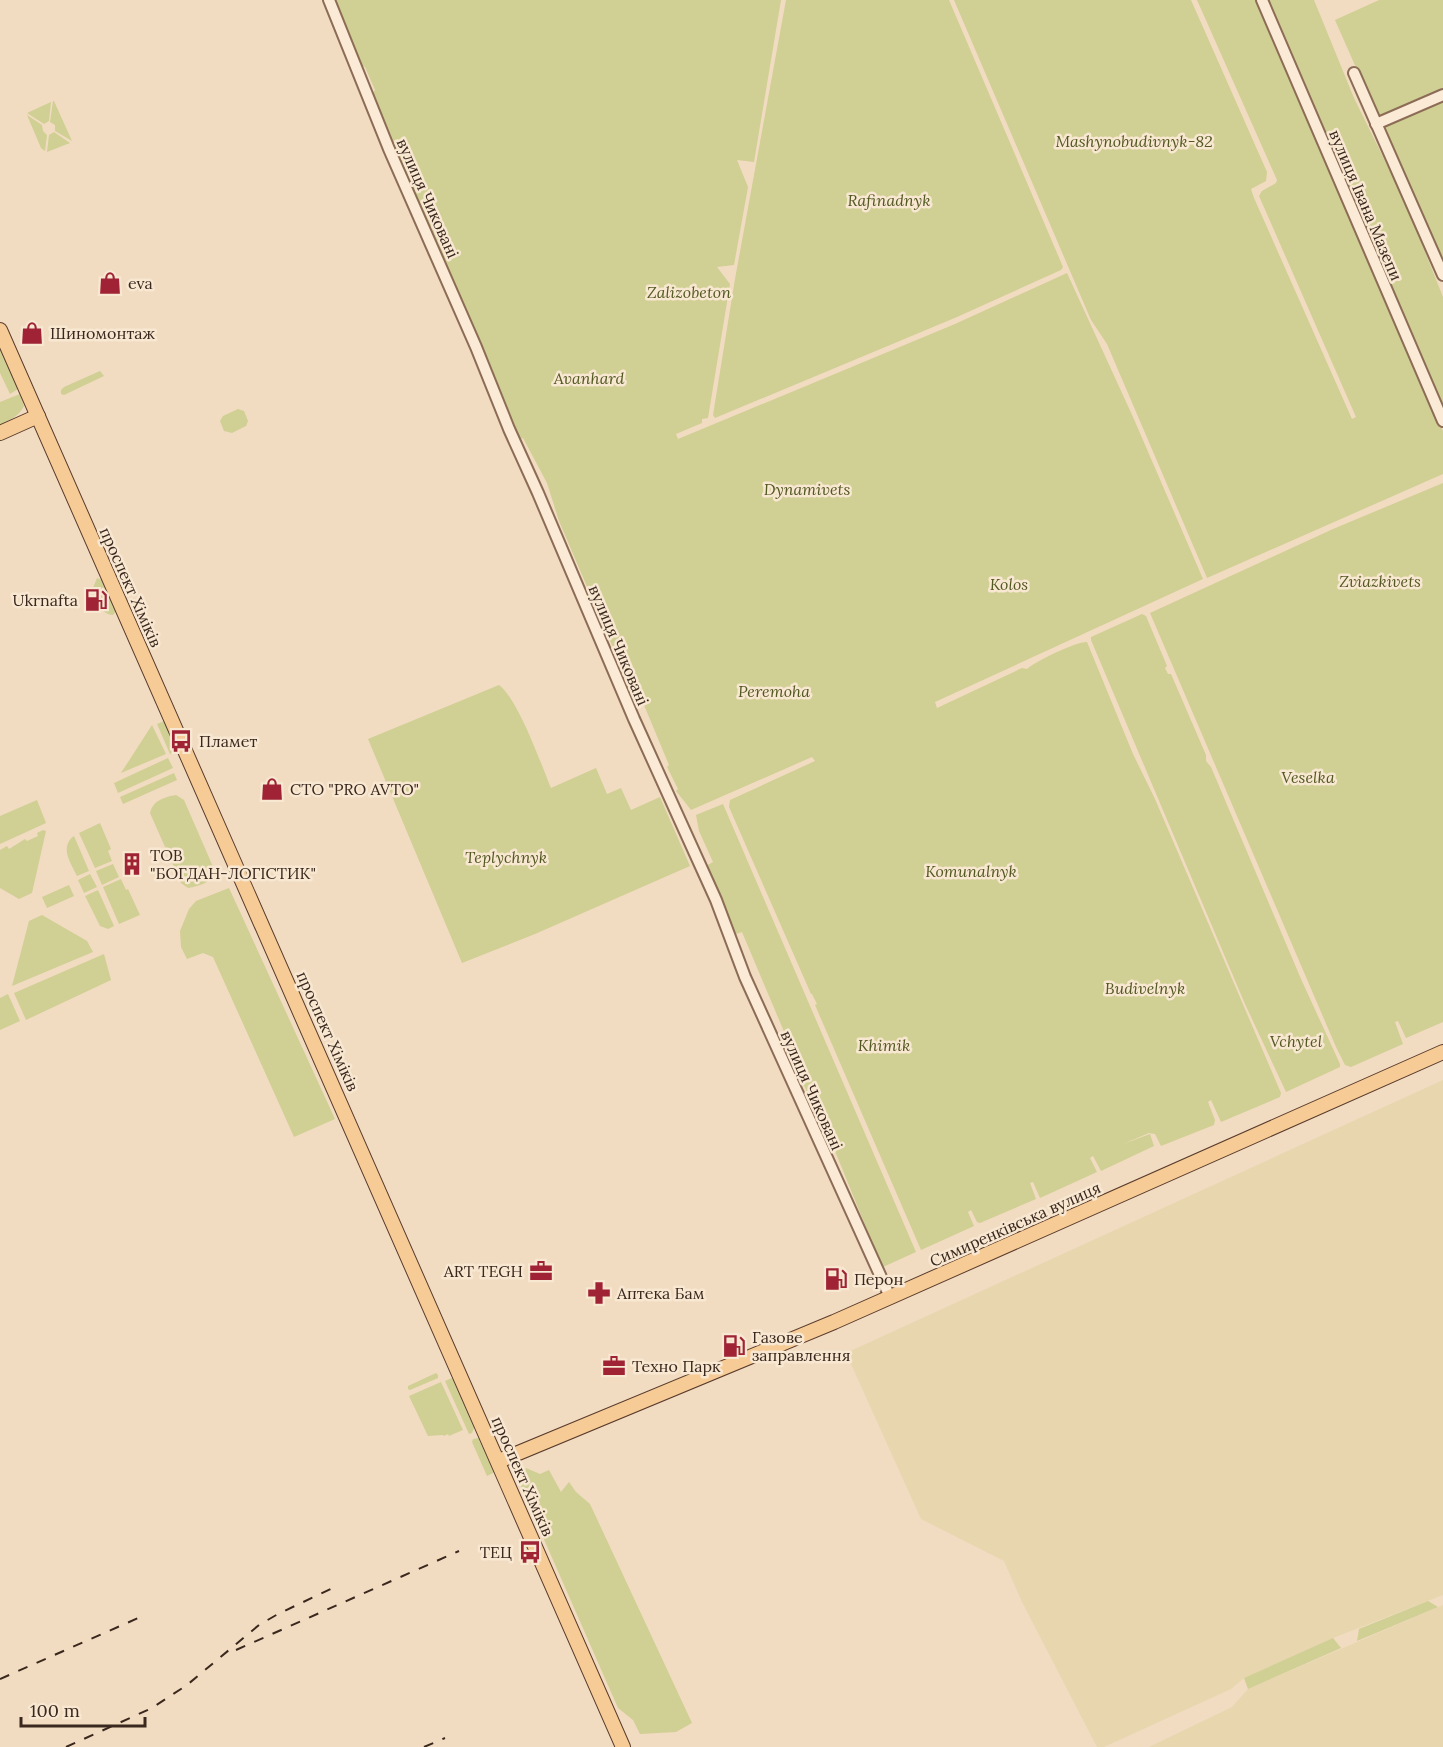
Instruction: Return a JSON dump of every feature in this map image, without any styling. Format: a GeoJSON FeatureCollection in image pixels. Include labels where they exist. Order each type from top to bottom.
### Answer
{"type":"FeatureCollection","features":[{"type":"Feature","properties":{"kind":"main road","name":"проспект Хіміків"},"geometry":{"type":"LineString","coordinates":[[0,330],[499,1461],[619,1746]]}},
{"type":"Feature","properties":{"kind":"main road"},"geometry":{"type":"LineString","coordinates":[[0,433],[38,416]]}},
{"type":"Feature","properties":{"kind":"main road","name":"Симиренківська вулиця"},"geometry":{"type":"LineString","coordinates":[[499,1461],[890,1298],[1443,1052]]}},
{"type":"Feature","properties":{"kind":"street","name":"вулиця Чиковані"},"geometry":{"type":"LineString","coordinates":[[329,0],[389,148],[509,429],[634,719],[716,900],[745,977],[890,1298]]}},
{"type":"Feature","properties":{"kind":"street","name":"вулиця Івана Мазепи"},"geometry":{"type":"LineString","coordinates":[[1262,0],[1443,422]]}},
{"type":"Feature","properties":{"kind":"street"},"geometry":{"type":"LineString","coordinates":[[1354,73],[1443,275]]}},
{"type":"Feature","properties":{"kind":"street"},"geometry":{"type":"LineString","coordinates":[[1376,124],[1441,96],[1443,108]]}},
{"type":"Feature","properties":{"kind":"shaded area"},"geometry":{"type":"Polygon","coordinates":[[[1443,1080],[1443,1595],[1333,1638],[1244,1678],[1231,1689],[1104,1747],[1097,1747],[1022,1602],[1004,1561],[921,1519],[846,1353],[1443,1080]]]}},
{"type":"Feature","properties":{"kind":"shaded area"},"geometry":{"type":"Polygon","coordinates":[[[1443,1605],[1443,1747],[1149,1747],[1232,1707],[1248,1689],[1443,1605]]]}},
{"type":"Feature","properties":{"kind":"green space"},"geometry":{"type":"Polygon","coordinates":[[[334,0],[781,0],[754,162],[737,160],[748,187],[734,265],[717,267],[730,284],[708,418],[676,434],[678,439],[955,324],[1067,273],[1133,417],[1203,579],[935,702],[937,708],[1022,668],[1027,669],[1065,648],[1087,642],[1133,754],[1155,799],[1281,1093],[1280,1097],[1221,1122],[1211,1100],[1208,1102],[1215,1120],[1214,1125],[1161,1146],[1155,1134],[1149,1133],[1123,1144],[1150,1134],[1154,1146],[1101,1171],[1093,1156],[1090,1158],[1097,1172],[1040,1198],[1033,1182],[1030,1183],[1036,1199],[980,1223],[977,1222],[971,1210],[968,1212],[974,1226],[921,1250],[815,1005],[817,1004],[729,807],[730,800],[815,761],[812,757],[691,810],[676,791],[678,789],[667,767],[669,765],[629,669],[620,664],[559,521],[547,483],[523,438],[518,440],[484,353],[372,95],[375,90],[365,67],[360,65],[334,0]]]}},
{"type":"Feature","properties":{"kind":"green space","name":"Rafinadnyk"},"geometry":{"type":"Polygon","coordinates":[[[786,0],[949,0],[1063,267],[1061,270],[957,317],[715,418],[713,415],[735,279],[786,0]]]}},
{"type":"Feature","properties":{"kind":"green space","name":"Mashynobudivnyk-82"},"geometry":{"type":"Polygon","coordinates":[[[954,0],[1191,0],[1267,172],[1266,181],[1251,189],[1254,198],[1352,419],[1356,417],[1259,196],[1277,180],[1197,0],[1255,0],[1443,431],[1443,474],[1207,578],[1107,344],[1091,320],[954,0]]]}},
{"type":"Feature","properties":{"kind":"green space"},"geometry":{"type":"Polygon","coordinates":[[[1268,0],[1314,0],[1354,98],[1397,181],[1443,297],[1443,409],[1268,0]]]}},
{"type":"Feature","properties":{"kind":"green space"},"geometry":{"type":"Polygon","coordinates":[[[1379,0],[1443,0],[1443,265],[1335,20],[1379,0]]]}},
{"type":"Feature","properties":{"kind":"green space"},"geometry":{"type":"Polygon","coordinates":[[[53,101],[72,141],[55,131],[55,125],[50,122],[53,101]]]}},
{"type":"Feature","properties":{"kind":"green space"},"geometry":{"type":"Polygon","coordinates":[[[51,102],[49,121],[44,124],[27,113],[51,102]]]}},
{"type":"Feature","properties":{"kind":"green space"},"geometry":{"type":"Polygon","coordinates":[[[27,115],[42,125],[47,135],[45,151],[41,148],[27,115]]]}},
{"type":"Feature","properties":{"kind":"green space"},"geometry":{"type":"Polygon","coordinates":[[[54,132],[70,143],[47,152],[49,135],[54,132]]]}},
{"type":"Feature","properties":{"kind":"green space"},"geometry":{"type":"Polygon","coordinates":[[[0,348],[18,389],[10,394],[0,373],[0,348]]]}},
{"type":"Feature","properties":{"kind":"green space"},"geometry":{"type":"Polygon","coordinates":[[[100,371],[104,376],[64,395],[61,394],[64,387],[100,371]]]}},
{"type":"Feature","properties":{"kind":"green space"},"geometry":{"type":"Polygon","coordinates":[[[20,394],[24,406],[14,417],[0,425],[0,402],[20,394]]]}},
{"type":"Feature","properties":{"kind":"green space"},"geometry":{"type":"Polygon","coordinates":[[[238,409],[244,411],[248,421],[246,426],[232,433],[224,431],[220,421],[223,416],[238,409]]]}},
{"type":"Feature","properties":{"kind":"green space","name":"Veselka"},"geometry":{"type":"Polygon","coordinates":[[[1443,483],[1443,1022],[1406,1038],[1398,1021],[1395,1022],[1403,1044],[1351,1067],[1345,1065],[1336,1047],[1150,613],[1333,529],[1443,483]]]}},
{"type":"Feature","properties":{"kind":"green space"},"geometry":{"type":"Polygon","coordinates":[[[97,578],[103,580],[116,611],[113,615],[105,612],[98,601],[93,588],[97,578]]]}},
{"type":"Feature","properties":{"kind":"green space","name":"Vchytel"},"geometry":{"type":"Polygon","coordinates":[[[1142,614],[1146,616],[1167,666],[1165,668],[1168,674],[1171,674],[1206,755],[1206,761],[1211,767],[1301,979],[1340,1064],[1340,1067],[1286,1092],[1245,1004],[1091,640],[1091,637],[1142,614]]]}},
{"type":"Feature","properties":{"kind":"green space","name":"Teplychnyk"},"geometry":{"type":"Polygon","coordinates":[[[499,685],[506,692],[521,717],[551,788],[596,768],[607,794],[621,788],[631,810],[660,797],[690,866],[535,934],[462,963],[368,739],[499,685]]]}},
{"type":"Feature","properties":{"kind":"green space"},"geometry":{"type":"Polygon","coordinates":[[[164,721],[177,751],[170,754],[157,724],[164,721]]]}},
{"type":"Feature","properties":{"kind":"green space"},"geometry":{"type":"Polygon","coordinates":[[[152,725],[166,754],[121,773],[152,725]]]}},
{"type":"Feature","properties":{"kind":"green space"},"geometry":{"type":"Polygon","coordinates":[[[168,758],[173,768],[118,793],[114,783],[168,758]]]}},
{"type":"Feature","properties":{"kind":"green space"},"geometry":{"type":"Polygon","coordinates":[[[174,773],[177,780],[123,804],[120,797],[174,773]]]}},
{"type":"Feature","properties":{"kind":"green space"},"geometry":{"type":"Polygon","coordinates":[[[176,795],[184,800],[214,869],[209,880],[202,885],[188,888],[181,883],[150,813],[157,802],[176,795]]]}},
{"type":"Feature","properties":{"kind":"green space"},"geometry":{"type":"Polygon","coordinates":[[[37,800],[46,823],[0,844],[0,816],[37,800]]]}},
{"type":"Feature","properties":{"kind":"green space","name":"Khimik"},"geometry":{"type":"Polygon","coordinates":[[[723,804],[916,1252],[883,1267],[875,1249],[873,1250],[870,1245],[873,1244],[811,1096],[787,1051],[791,1049],[788,1041],[742,932],[736,934],[706,866],[713,862],[699,831],[696,815],[723,804]]]}},
{"type":"Feature","properties":{"kind":"green space"},"geometry":{"type":"Polygon","coordinates":[[[100,823],[111,849],[108,851],[112,861],[95,868],[79,833],[100,823]]]}},
{"type":"Feature","properties":{"kind":"green space"},"geometry":{"type":"Polygon","coordinates":[[[46,831],[32,893],[19,899],[0,888],[0,850],[7,846],[9,849],[25,839],[27,841],[38,836],[37,833],[46,831]]]}},
{"type":"Feature","properties":{"kind":"green space"},"geometry":{"type":"Polygon","coordinates":[[[74,836],[89,871],[77,876],[69,861],[67,850],[67,845],[74,836]]]}},
{"type":"Feature","properties":{"kind":"green space"},"geometry":{"type":"Polygon","coordinates":[[[113,864],[119,877],[102,885],[96,871],[113,864]]]}},
{"type":"Feature","properties":{"kind":"green space"},"geometry":{"type":"Polygon","coordinates":[[[90,874],[97,887],[84,893],[78,880],[90,874]]]}},
{"type":"Feature","properties":{"kind":"green space"},"geometry":{"type":"Polygon","coordinates":[[[121,879],[140,915],[119,924],[103,887],[121,879]]]}},
{"type":"Feature","properties":{"kind":"green space"},"geometry":{"type":"Polygon","coordinates":[[[69,885],[74,896],[47,908],[42,897],[69,885]]]}},
{"type":"Feature","properties":{"kind":"green space"},"geometry":{"type":"Polygon","coordinates":[[[229,888],[335,1119],[294,1137],[213,957],[203,953],[187,959],[181,947],[180,931],[189,909],[196,901],[229,888]]]}},
{"type":"Feature","properties":{"kind":"green space"},"geometry":{"type":"Polygon","coordinates":[[[98,890],[114,926],[108,929],[100,926],[85,896],[98,890]]]}},
{"type":"Feature","properties":{"kind":"green space"},"geometry":{"type":"Polygon","coordinates":[[[42,915],[87,941],[93,952],[12,986],[29,921],[42,915]]]}},
{"type":"Feature","properties":{"kind":"green space"},"geometry":{"type":"Polygon","coordinates":[[[104,954],[111,980],[26,1020],[14,993],[104,954]]]}},
{"type":"Feature","properties":{"kind":"green space"},"geometry":{"type":"Polygon","coordinates":[[[8,994],[20,1021],[0,1030],[0,998],[8,994]]]}},
{"type":"Feature","properties":{"kind":"green space"},"geometry":{"type":"Polygon","coordinates":[[[436,1373],[438,1378],[408,1389],[408,1386],[436,1373]]]}},
{"type":"Feature","properties":{"kind":"green space"},"geometry":{"type":"Polygon","coordinates":[[[454,1377],[475,1425],[472,1433],[469,1434],[445,1381],[454,1377]]]}},
{"type":"Feature","properties":{"kind":"green space"},"geometry":{"type":"Polygon","coordinates":[[[441,1382],[463,1430],[449,1436],[448,1434],[428,1436],[409,1396],[441,1382]]]}},
{"type":"Feature","properties":{"kind":"green space"},"geometry":{"type":"Polygon","coordinates":[[[479,1438],[495,1472],[487,1476],[472,1442],[473,1439],[479,1438]]]}},
{"type":"Feature","properties":{"kind":"green space"},"geometry":{"type":"Polygon","coordinates":[[[526,1468],[540,1474],[549,1470],[561,1492],[569,1482],[576,1492],[590,1504],[692,1723],[676,1732],[640,1734],[633,1720],[618,1708],[521,1487],[526,1468]]]}},
{"type":"Feature","properties":{"kind":"green space"},"geometry":{"type":"Polygon","coordinates":[[[1428,1601],[1438,1607],[1357,1641],[1359,1629],[1428,1601]]]}},
{"type":"Feature","properties":{"kind":"green space"},"geometry":{"type":"Polygon","coordinates":[[[1333,1638],[1341,1648],[1248,1689],[1244,1678],[1333,1638]]]}},
{"type":"Feature","properties":{"kind":"railway"},"geometry":{"type":"LineString","coordinates":[[236,1650],[459,1551]]}},
{"type":"Feature","properties":{"kind":"railway"},"geometry":{"type":"LineString","coordinates":[[66,1747],[152,1708],[187,1685],[259,1625],[337,1586]]}},
{"type":"Feature","properties":{"kind":"railway"},"geometry":{"type":"LineString","coordinates":[[0,1679],[145,1615]]}},
{"type":"Feature","properties":{"kind":"railway"},"geometry":{"type":"LineString","coordinates":[[424,1747],[445,1738]]}},
{"type":"Feature","properties":{"kind":"place","name":"eva"},"geometry":{"type":"Point","coordinates":[110,283]}},
{"type":"Feature","properties":{"kind":"place","name":"Шиномонтаж"},"geometry":{"type":"Point","coordinates":[32,333]}},
{"type":"Feature","properties":{"kind":"place","name":"Ukrnafta"},"geometry":{"type":"Point","coordinates":[96,600]}},
{"type":"Feature","properties":{"kind":"place","name":"Пламет"},"geometry":{"type":"Point","coordinates":[181,741]}},
{"type":"Feature","properties":{"kind":"place","name":"СТО \"PRO AVTO\""},"geometry":{"type":"Point","coordinates":[272,789]}},
{"type":"Feature","properties":{"kind":"place","name":"ТОВ \"БОГДАН-ЛОГІСТИК\""},"geometry":{"type":"Point","coordinates":[132,864]}},
{"type":"Feature","properties":{"kind":"place","name":"ART TEGH"},"geometry":{"type":"Point","coordinates":[541,1271]}},
{"type":"Feature","properties":{"kind":"place","name":"Перон"},"geometry":{"type":"Point","coordinates":[836,1279]}},
{"type":"Feature","properties":{"kind":"place","name":"Аптека Бам"},"geometry":{"type":"Point","coordinates":[599,1293]}},
{"type":"Feature","properties":{"kind":"place","name":"Газове заправлення"},"geometry":{"type":"Point","coordinates":[734,1346]}},
{"type":"Feature","properties":{"kind":"place","name":"Техно Парк"},"geometry":{"type":"Point","coordinates":[614,1366]}},
{"type":"Feature","properties":{"kind":"place","name":"ТЕЦ"},"geometry":{"type":"Point","coordinates":[530,1552]}},
{"type":"Feature","properties":{"kind":"park label","name":"Zalizobeton"},"geometry":{"type":"Point","coordinates":[689,292]}},
{"type":"Feature","properties":{"kind":"park label","name":"Avanhard"},"geometry":{"type":"Point","coordinates":[589,378]}},
{"type":"Feature","properties":{"kind":"park label","name":"Dynamivets"},"geometry":{"type":"Point","coordinates":[807,489]}},
{"type":"Feature","properties":{"kind":"park label","name":"Zviazkivets"},"geometry":{"type":"Point","coordinates":[1380,581]}},
{"type":"Feature","properties":{"kind":"park label","name":"Kolos"},"geometry":{"type":"Point","coordinates":[1009,584]}},
{"type":"Feature","properties":{"kind":"park label","name":"Peremoha"},"geometry":{"type":"Point","coordinates":[774,691]}},
{"type":"Feature","properties":{"kind":"park label","name":"Komunalnyk"},"geometry":{"type":"Point","coordinates":[971,871]}},
{"type":"Feature","properties":{"kind":"park label","name":"Budivelnyk"},"geometry":{"type":"Point","coordinates":[1145,988]}}]}
